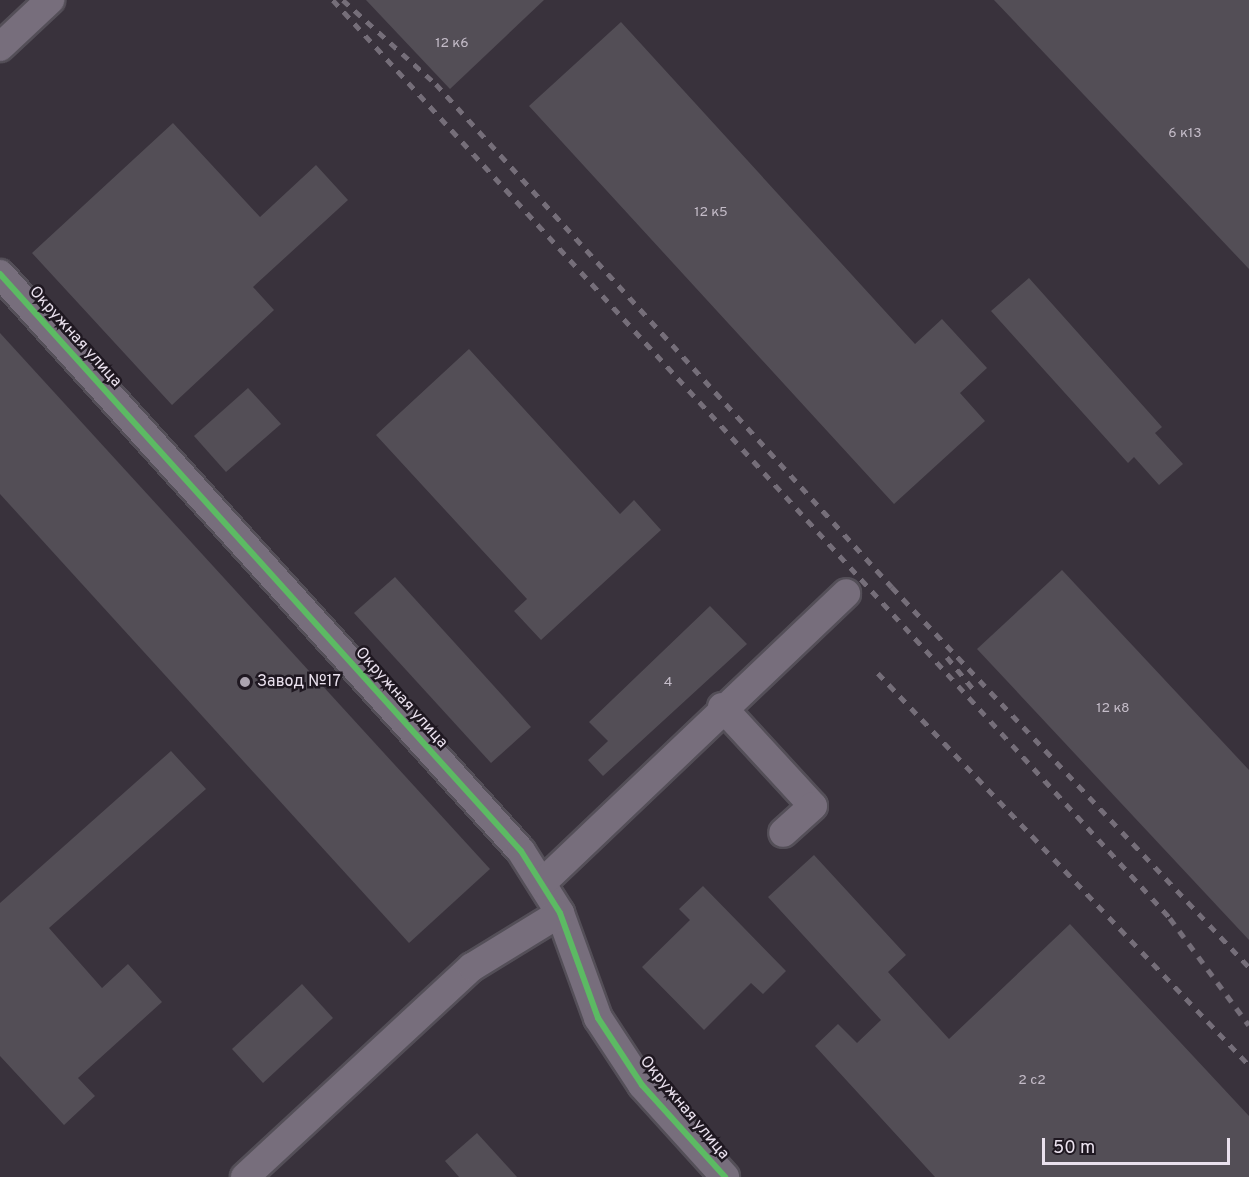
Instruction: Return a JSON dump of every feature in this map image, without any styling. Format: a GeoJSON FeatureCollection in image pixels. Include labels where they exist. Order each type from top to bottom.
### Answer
{"type":"FeatureCollection","features":[{"type":"Feature","properties":{"kind":"street"},"geometry":{"type":"LineString","coordinates":[[0,47],[50,0]]}},
{"type":"Feature","properties":{"kind":"street","name":"Окружная улица"},"geometry":{"type":"LineString","coordinates":[[0,274],[513,842],[560,913],[598,1018],[642,1085],[725,1177]]}},
{"type":"Feature","properties":{"kind":"street"},"geometry":{"type":"LineString","coordinates":[[542,883],[722,707],[846,593]]}},
{"type":"Feature","properties":{"kind":"street"},"geometry":{"type":"LineString","coordinates":[[722,707],[813,806],[783,833]]}},
{"type":"Feature","properties":{"kind":"street"},"geometry":{"type":"LineString","coordinates":[[245,1177],[472,967],[560,913]]}},
{"type":"Feature","properties":{"kind":"building"},"geometry":{"type":"Polygon","coordinates":[[[366,0],[544,0],[450,89],[366,0]]]}},
{"type":"Feature","properties":{"kind":"building"},"geometry":{"type":"Polygon","coordinates":[[[994,0],[1249,0],[1249,269],[994,0]]]}},
{"type":"Feature","properties":{"kind":"building"},"geometry":{"type":"Polygon","coordinates":[[[621,22],[915,344],[942,319],[987,368],[960,393],[985,421],[894,504],[529,106],[621,22]]]}},
{"type":"Feature","properties":{"kind":"building"},"geometry":{"type":"Polygon","coordinates":[[[173,123],[260,217],[316,165],[348,200],[253,287],[274,310],[172,405],[32,253],[173,123]]]}},
{"type":"Feature","properties":{"kind":"building"},"geometry":{"type":"Polygon","coordinates":[[[1029,278],[1162,427],[1155,433],[1183,464],[1159,485],[1134,457],[1128,463],[991,311],[1029,278]]]}},
{"type":"Feature","properties":{"kind":"building","name":"Завод №17"},"geometry":{"type":"Polygon","coordinates":[[[0,333],[490,869],[409,943],[0,494],[0,333]]]}},
{"type":"Feature","properties":{"kind":"building"},"geometry":{"type":"Polygon","coordinates":[[[469,349],[620,514],[634,500],[661,530],[541,640],[514,611],[527,599],[376,435],[469,349]]]}},
{"type":"Feature","properties":{"kind":"building"},"geometry":{"type":"Polygon","coordinates":[[[248,388],[281,424],[226,472],[194,436],[248,388]]]}},
{"type":"Feature","properties":{"kind":"building"},"geometry":{"type":"Polygon","coordinates":[[[1062,570],[1249,770],[1249,940],[977,649],[1062,570]]]}},
{"type":"Feature","properties":{"kind":"building"},"geometry":{"type":"Polygon","coordinates":[[[395,577],[531,727],[491,763],[354,613],[395,577]]]}},
{"type":"Feature","properties":{"kind":"building"},"geometry":{"type":"Polygon","coordinates":[[[710,606],[747,644],[603,776],[588,760],[608,741],[589,722],[710,606]]]}},
{"type":"Feature","properties":{"kind":"building"},"geometry":{"type":"Polygon","coordinates":[[[171,751],[206,789],[49,928],[102,988],[128,964],[162,1002],[78,1078],[95,1096],[64,1125],[0,1056],[0,903],[171,751]]]}},
{"type":"Feature","properties":{"kind":"building"},"geometry":{"type":"Polygon","coordinates":[[[814,855],[906,955],[888,972],[949,1039],[1070,924],[1249,1116],[1249,1177],[935,1177],[815,1046],[838,1024],[857,1043],[881,1020],[768,897],[814,855]]]}},
{"type":"Feature","properties":{"kind":"building"},"geometry":{"type":"Polygon","coordinates":[[[703,886],[786,971],[763,994],[751,983],[704,1030],[642,967],[690,920],[679,909],[703,886]]]}},
{"type":"Feature","properties":{"kind":"building"},"geometry":{"type":"Polygon","coordinates":[[[302,984],[333,1018],[263,1083],[232,1049],[302,984]]]}},
{"type":"Feature","properties":{"kind":"building"},"geometry":{"type":"Polygon","coordinates":[[[477,1133],[517,1177],[459,1177],[445,1161],[477,1133]]]}},
{"type":"Feature","properties":{"kind":"railway"},"geometry":{"type":"LineString","coordinates":[[333,0],[1170,918],[1249,1025]]}},
{"type":"Feature","properties":{"kind":"railway"},"geometry":{"type":"LineString","coordinates":[[343,0],[436,84],[892,587],[1249,967]]}},
{"type":"Feature","properties":{"kind":"railway"},"geometry":{"type":"LineString","coordinates":[[947,657],[974,690]]}},
{"type":"Feature","properties":{"kind":"railway"},"geometry":{"type":"LineString","coordinates":[[878,673],[1249,1065]]}},
{"type":"Feature","properties":{"kind":"cycle path"},"geometry":{"type":"LineString","coordinates":[[0,274],[521,851],[560,913],[598,1018],[642,1085],[725,1177]]}},
{"type":"Feature","properties":{"kind":"place","name":"Завод №17"},"geometry":{"type":"Point","coordinates":[245,682]}}]}
